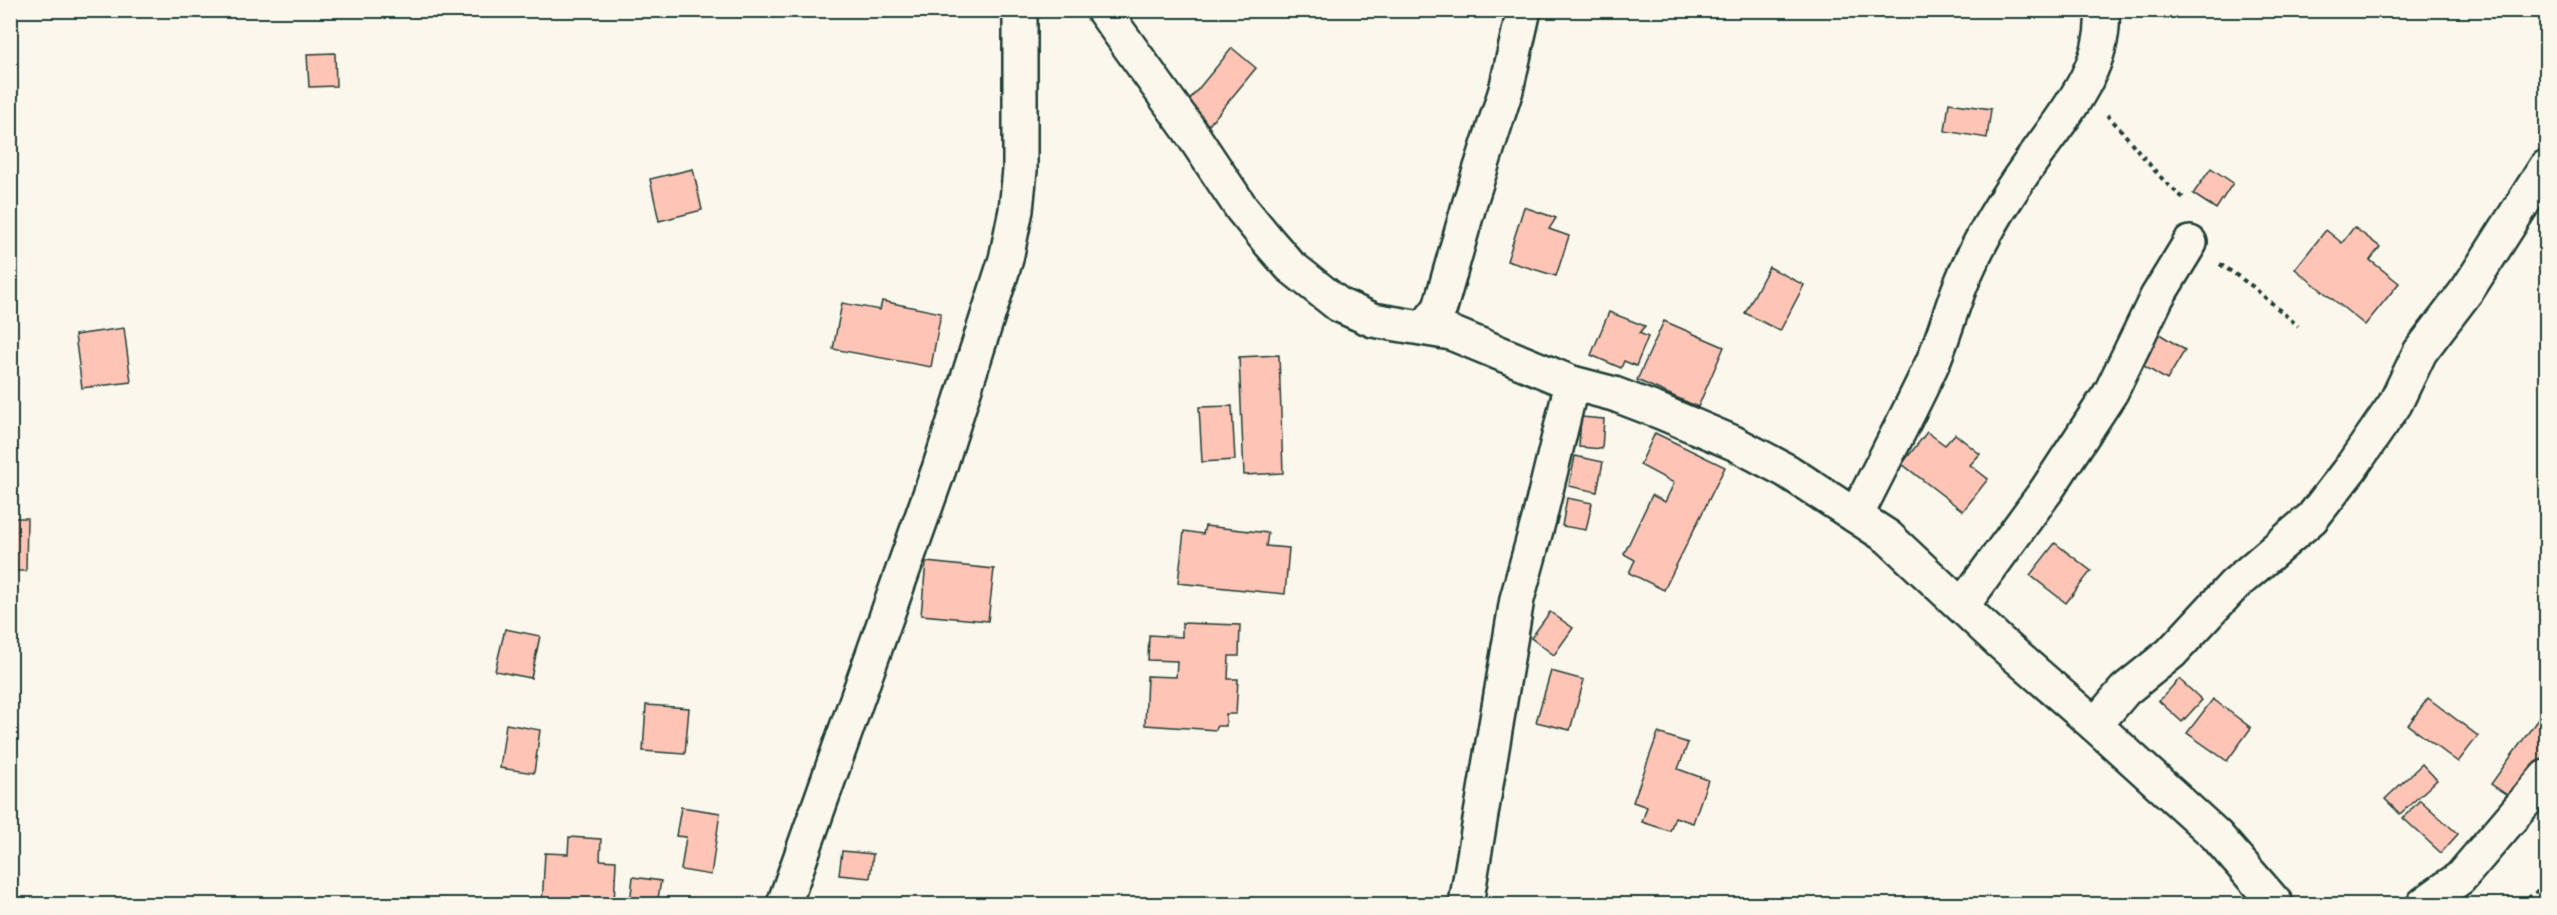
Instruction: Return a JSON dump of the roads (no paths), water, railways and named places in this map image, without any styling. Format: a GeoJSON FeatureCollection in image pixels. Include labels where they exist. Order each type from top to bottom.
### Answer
{"type":"FeatureCollection","features":[{"type":"Feature","properties":{"kind":"street"},"geometry":{"type":"LineString","coordinates":[[784,904],[936,480],[1006,259],[1016,210],[1020,170],[1020,10]]}},
{"type":"Feature","properties":{"kind":"street"},"geometry":{"type":"LineString","coordinates":[[1103,10],[1188,128],[1242,209],[1290,266],[1339,305],[1373,321],[1425,327],[1451,333],[1572,383],[1614,394],[1734,443],[1787,471],[1888,537],[2216,836],[2276,904]]}},
{"type":"Feature","properties":{"kind":"street"},"geometry":{"type":"LineString","coordinates":[[1425,327],[1440,308],[1470,202],[1506,90],[1524,10]]}},
{"type":"Feature","properties":{"kind":"street"},"geometry":{"type":"LineString","coordinates":[[1856,516],[1932,364],[1977,246],[2080,90],[2097,60],[2103,27],[2102,10]]}},
{"type":"Feature","properties":{"kind":"street"},"geometry":{"type":"LineString","coordinates":[[2096,725],[2126,690],[2171,653],[2234,585],[2312,518],[2396,404],[2420,352],[2468,289],[2547,167]]}},
{"type":"Feature","properties":{"kind":"street"},"geometry":{"type":"LineString","coordinates":[[1962,606],[2046,491],[2111,392],[2157,297],[2190,243]]}},
{"type":"Feature","properties":{"kind":"street"},"geometry":{"type":"LineString","coordinates":[[1466,904],[1517,599],[1572,383]]}},
{"type":"Feature","properties":{"kind":"street"},"geometry":{"type":"LineString","coordinates":[[2424,904],[2460,878],[2547,777]]}}]}
